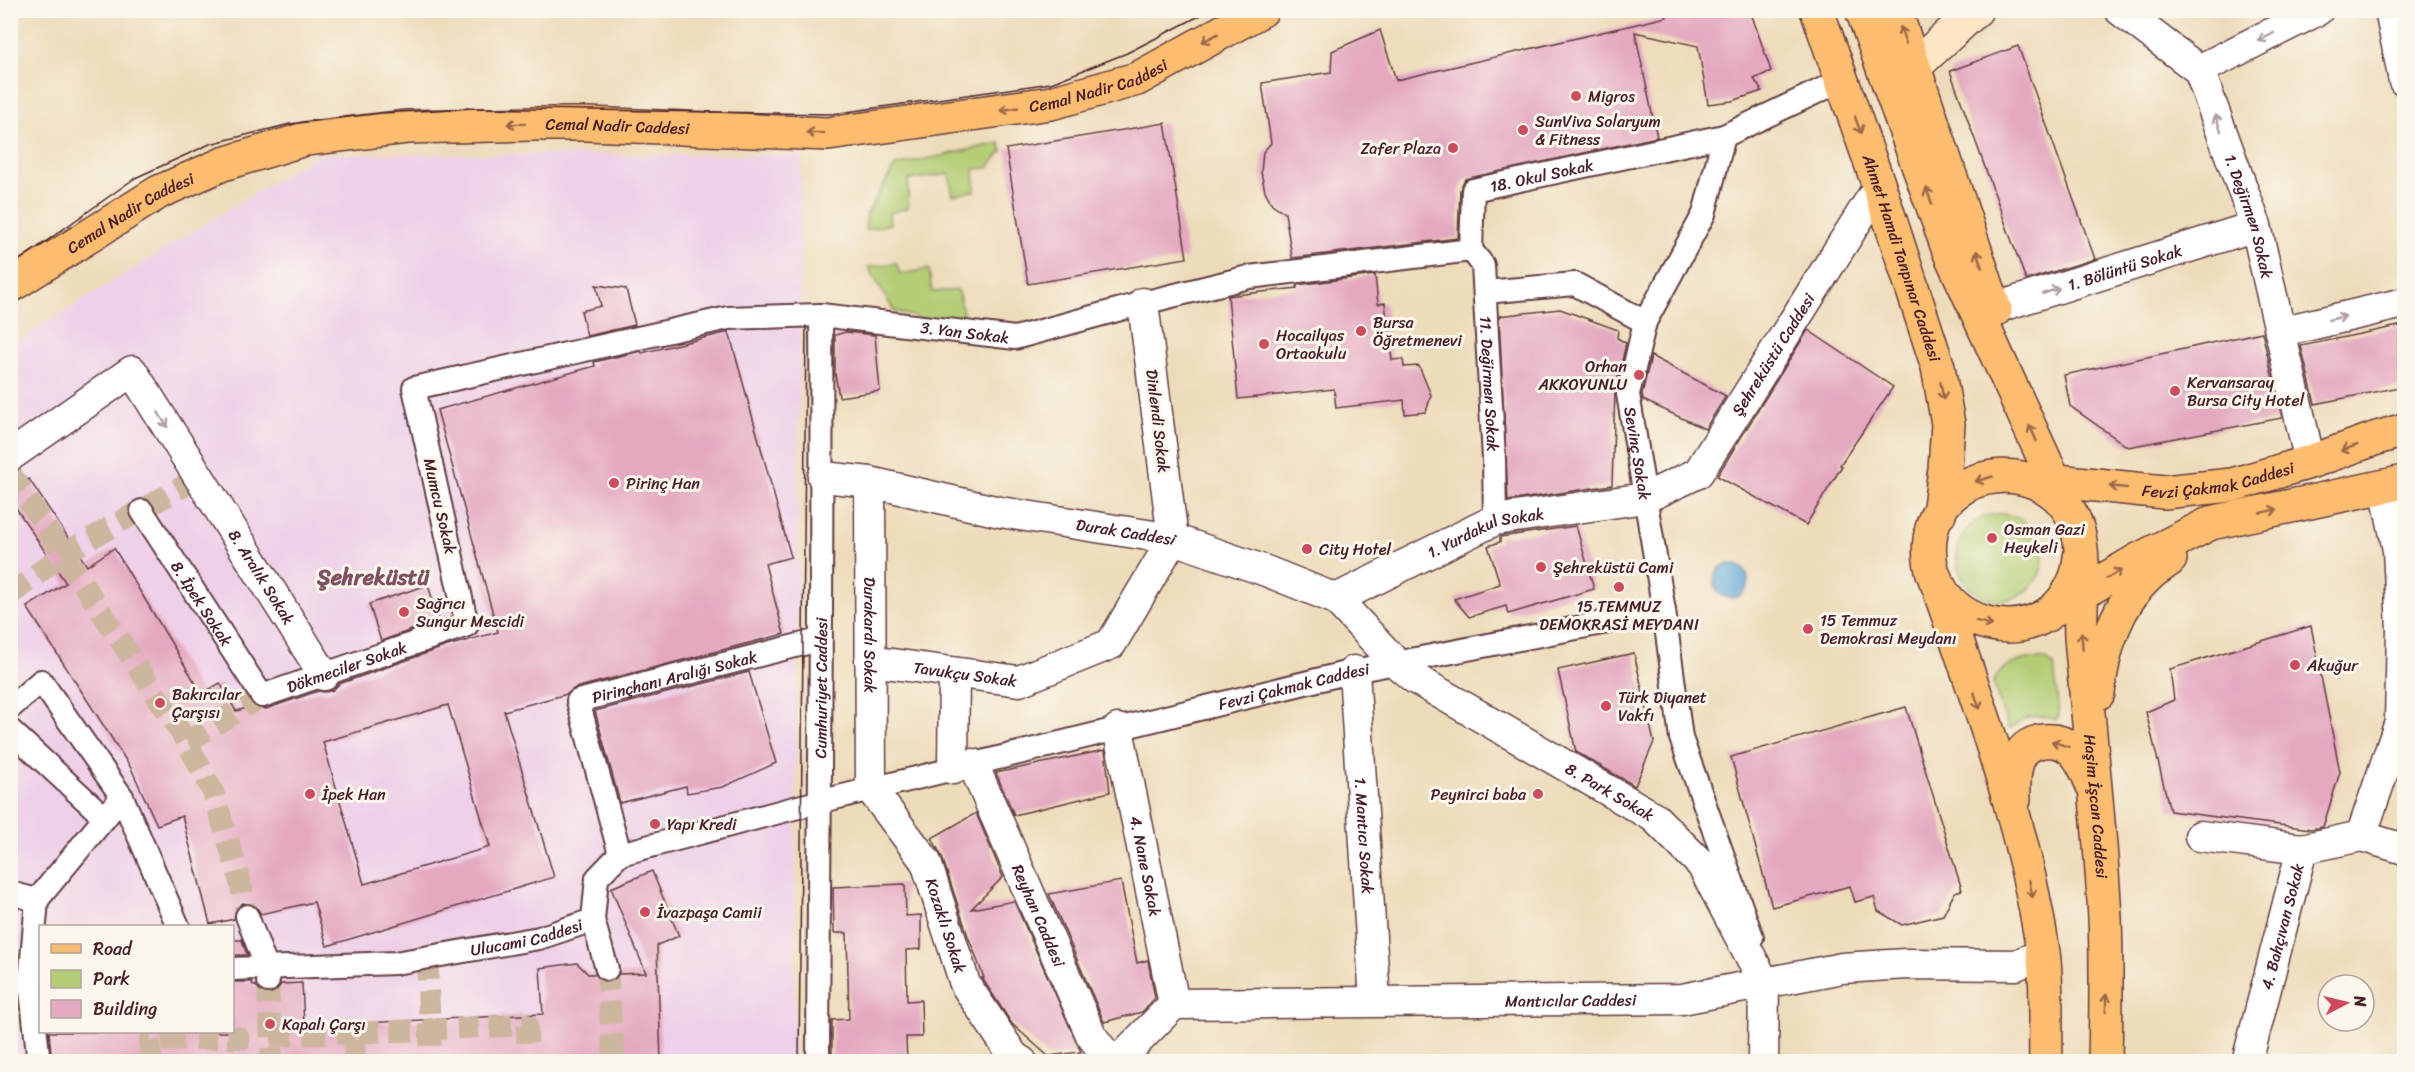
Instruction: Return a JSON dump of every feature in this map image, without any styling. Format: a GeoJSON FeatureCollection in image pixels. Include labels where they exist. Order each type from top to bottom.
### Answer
{"type":"FeatureCollection","features":[{"type":"Feature","properties":{"kind":"main road","name":"Ahmet Hamdi Tanpınar Caddesi"},"geometry":{"type":"LineString","coordinates":[[1817,10],[1879,186],[1938,366],[1948,424],[1939,514]]}},
{"type":"Feature","properties":{"kind":"main road"},"geometry":{"type":"LineString","coordinates":[[1862,10],[1948,251],[2008,377],[2048,488],[2077,528],[2081,553],[2076,577],[2064,599],[2046,615]]}},
{"type":"Feature","properties":{"kind":"main road"},"geometry":{"type":"LineString","coordinates":[[1895,10],[1995,308],[2008,377]]}},
{"type":"Feature","properties":{"kind":"main road"},"geometry":{"type":"LineString","coordinates":[[1914,67],[1976,10]]}},
{"type":"Feature","properties":{"kind":"main road","name":"Cemal Nadir Caddesi"},"geometry":{"type":"LineString","coordinates":[[10,286],[159,192],[223,164],[305,139],[407,127],[533,124],[588,124],[828,134],[1051,104],[1137,79],[1251,14]]}},
{"type":"Feature","properties":{"kind":"main road","name":"Fevzi Çakmak Caddesi"},"geometry":{"type":"LineString","coordinates":[[2048,488],[2164,492],[2232,485],[2310,462],[2404,430]]}},
{"type":"Feature","properties":{"kind":"main road"},"geometry":{"type":"LineString","coordinates":[[2046,1062],[2043,954],[2014,814],[1930,563],[1930,538],[1939,514],[1954,494],[1975,481],[2000,475],[2048,488]]}},
{"type":"Feature","properties":{"kind":"main road"},"geometry":{"type":"LineString","coordinates":[[1938,586],[1953,607],[1974,620],[1998,627],[2022,625],[2046,615],[2138,560],[2211,523],[2395,484]]}},
{"type":"Feature","properties":{"kind":"main road"},"geometry":{"type":"LineString","coordinates":[[2091,742],[2104,656],[2113,626],[2124,605],[2151,573],[2211,523]]}},
{"type":"Feature","properties":{"kind":"main road","name":"Haşim İşcan Caddesi"},"geometry":{"type":"LineString","coordinates":[[2081,553],[2081,633],[2104,918],[2105,1062]]}},
{"type":"Feature","properties":{"kind":"main road"},"geometry":{"type":"LineString","coordinates":[[2014,814],[2013,772],[2020,753],[2035,742],[2053,740],[2069,746],[2078,756],[2094,788]]}},
{"type":"Feature","properties":{"kind":"street"},"geometry":{"type":"LineString","coordinates":[[2120,10],[2199,70],[2318,10]]}},
{"type":"Feature","properties":{"kind":"street"},"geometry":{"type":"LineString","coordinates":[[2390,10],[2404,81]]}},
{"type":"Feature","properties":{"kind":"street","name":"1. Değirmen Sokak"},"geometry":{"type":"LineString","coordinates":[[2199,70],[2256,226],[2310,462]]}},
{"type":"Feature","properties":{"kind":"street","name":"18. Okul Sokak"},"geometry":{"type":"LineString","coordinates":[[1471,250],[1473,190],[1724,136],[1842,80]]}},
{"type":"Feature","properties":{"kind":"street","name":"Sevinç Sokak"},"geometry":{"type":"LineString","coordinates":[[1664,611],[1628,394],[1645,322],[1704,214],[1724,136]]}},
{"type":"Feature","properties":{"kind":"street","name":"Şehreküstü Caddesi"},"geometry":{"type":"LineString","coordinates":[[1645,498],[1698,473],[1879,186]]}},
{"type":"Feature","properties":{"kind":"street","name":"1. Bölüntü Sokak"},"geometry":{"type":"LineString","coordinates":[[1995,308],[2256,226]]}},
{"type":"Feature","properties":{"kind":"street"},"geometry":{"type":"LineString","coordinates":[[1143,303],[1249,277],[1471,250]]}},
{"type":"Feature","properties":{"kind":"street","name":"11. Değirmen Sokak"},"geometry":{"type":"LineString","coordinates":[[1471,250],[1483,265],[1494,459],[1495,520]]}},
{"type":"Feature","properties":{"kind":"street"},"geometry":{"type":"LineString","coordinates":[[1485,292],[1575,284],[1645,322]]}},
{"type":"Feature","properties":{"kind":"street","name":"3. Yan Sokak"},"geometry":{"type":"LineString","coordinates":[[414,388],[728,318],[821,315],[1015,338],[1143,303]]}},
{"type":"Feature","properties":{"kind":"street","name":"Dinlendi Sokak"},"geometry":{"type":"LineString","coordinates":[[1143,303],[1173,539]]}},
{"type":"Feature","properties":{"kind":"street"},"geometry":{"type":"LineString","coordinates":[[2280,332],[2404,303]]}},
{"type":"Feature","properties":{"kind":"street","name":"Cumhuriyet Caddesi"},"geometry":{"type":"LineString","coordinates":[[819,1062],[810,804],[819,640],[823,477],[821,315]]}},
{"type":"Feature","properties":{"kind":"street","name":"8. Aralık Sokak"},"geometry":{"type":"LineString","coordinates":[[10,456],[132,371],[324,675]]}},
{"type":"Feature","properties":{"kind":"street","name":"Mumcu Sokak"},"geometry":{"type":"LineString","coordinates":[[414,388],[467,625]]}},
{"type":"Feature","properties":{"kind":"street","name":"Durak Caddesi"},"geometry":{"type":"LineString","coordinates":[[823,477],[870,482],[1000,512],[1173,539],[1266,571],[1336,599],[1395,662]]}},
{"type":"Feature","properties":{"kind":"street","name":"Durakardı Sokak"},"geometry":{"type":"LineString","coordinates":[[870,482],[871,789]]}},
{"type":"Feature","properties":{"kind":"street"},"geometry":{"type":"LineString","coordinates":[[2395,484],[2402,629],[2400,722],[2361,836],[2404,849]]}},
{"type":"Feature","properties":{"kind":"street","name":"1. Yurdakul Sokak"},"geometry":{"type":"LineString","coordinates":[[1336,599],[1495,520],[1645,498]]}},
{"type":"Feature","properties":{"kind":"street","name":"8. İpek Sokak"},"geometry":{"type":"LineString","coordinates":[[142,511],[262,696]]}},
{"type":"Feature","properties":{"kind":"street","name":"Tavukçu Sokak"},"geometry":{"type":"LineString","coordinates":[[870,662],[1019,681],[1112,644],[1173,539]]}},
{"type":"Feature","properties":{"kind":"street"},"geometry":{"type":"LineString","coordinates":[[1664,611],[1681,738],[1751,933],[1764,982],[1763,1062]]}},
{"type":"Feature","properties":{"kind":"street","name":"Fevzi Çakmak Caddesi"},"geometry":{"type":"LineString","coordinates":[[810,804],[1354,671],[1664,611]]}},
{"type":"Feature","properties":{"kind":"street","name":"Dökmeciler Sokak"},"geometry":{"type":"LineString","coordinates":[[262,696],[467,625]]}},
{"type":"Feature","properties":{"kind":"street","name":"Pirinçhanı Aralığı Sokak"},"geometry":{"type":"LineString","coordinates":[[620,854],[578,701],[819,640]]}},
{"type":"Feature","properties":{"kind":"street","name":"8. Park Sokak"},"geometry":{"type":"LineString","coordinates":[[1395,662],[1414,678],[1654,817],[1702,865],[1764,982]]}},
{"type":"Feature","properties":{"kind":"street","name":"1. Mantıcı Sokak"},"geometry":{"type":"LineString","coordinates":[[1354,671],[1375,1001]]}},
{"type":"Feature","properties":{"kind":"street"},"geometry":{"type":"LineString","coordinates":[[954,673],[963,767]]}},
{"type":"Feature","properties":{"kind":"street"},"geometry":{"type":"LineString","coordinates":[[10,708],[41,681],[122,797],[177,925]]}},
{"type":"Feature","properties":{"kind":"street","name":"4. Nane Sokak"},"geometry":{"type":"LineString","coordinates":[[1118,729],[1174,1004]]}},
{"type":"Feature","properties":{"kind":"street"},"geometry":{"type":"LineString","coordinates":[[10,730],[105,818]]}},
{"type":"Feature","properties":{"kind":"street","name":"Reyhan Caddesi"},"geometry":{"type":"LineString","coordinates":[[963,767],[1091,1035],[1111,1062]]}},
{"type":"Feature","properties":{"kind":"street","name":"Kozaklı Sokak"},"geometry":{"type":"LineString","coordinates":[[871,789],[926,861],[965,984],[1014,1057],[1022,1062]]}},
{"type":"Feature","properties":{"kind":"street"},"geometry":{"type":"LineString","coordinates":[[39,1062],[27,982],[37,900],[122,797]]}},
{"type":"Feature","properties":{"kind":"street"},"geometry":{"type":"LineString","coordinates":[[620,854],[810,804]]}},
{"type":"Feature","properties":{"kind":"street"},"geometry":{"type":"LineString","coordinates":[[2200,836],[2302,849]]}},
{"type":"Feature","properties":{"kind":"street","name":"4. Bahçıvan Sokak"},"geometry":{"type":"LineString","coordinates":[[2247,1062],[2302,849],[2361,836]]}},
{"type":"Feature","properties":{"kind":"street","name":"Ulucami Caddesi"},"geometry":{"type":"LineString","coordinates":[[234,969],[267,976],[396,963],[539,938],[593,920],[597,878],[620,854]]}},
{"type":"Feature","properties":{"kind":"street"},"geometry":{"type":"LineString","coordinates":[[10,893],[37,900]]}},
{"type":"Feature","properties":{"kind":"street"},"geometry":{"type":"LineString","coordinates":[[247,916],[267,976]]}},
{"type":"Feature","properties":{"kind":"street"},"geometry":{"type":"LineString","coordinates":[[593,920],[607,969]]}},
{"type":"Feature","properties":{"kind":"street","name":"Mantıcılar Caddesi"},"geometry":{"type":"LineString","coordinates":[[1174,1004],[1682,999],[1842,968],[1906,964],[2016,964],[2043,954]]}},
{"type":"Feature","properties":{"kind":"street"},"geometry":{"type":"LineString","coordinates":[[1117,1062],[1174,1004]]}},
{"type":"Feature","properties":{"kind":"shaded area"},"geometry":{"type":"Polygon","coordinates":[[[317,154],[801,155],[794,1061],[11,1062],[11,345],[317,154]]]}},
{"type":"Feature","properties":{"kind":"green space"},"geometry":{"type":"Polygon","coordinates":[[[1000,143],[1002,151],[988,168],[974,169],[975,191],[953,195],[949,174],[908,180],[908,208],[889,213],[890,224],[865,230],[867,213],[895,166],[1000,143]]]}},
{"type":"Feature","properties":{"kind":"green space"},"geometry":{"type":"Polygon","coordinates":[[[896,263],[900,274],[929,269],[932,292],[958,290],[964,318],[925,320],[894,311],[868,267],[896,263]]]}},
{"type":"Feature","properties":{"kind":"green space"},"geometry":{"type":"Polygon","coordinates":[[[1992,514],[2008,514],[2031,526],[2040,540],[2043,557],[2040,574],[2031,588],[2008,600],[1992,600],[1976,593],[1964,581],[1957,565],[1957,549],[1964,533],[1976,521],[1992,514]]]}},
{"type":"Feature","properties":{"kind":"green space"},"geometry":{"type":"Polygon","coordinates":[[[2027,659],[2044,659],[2054,665],[2059,715],[2056,720],[2041,716],[2029,717],[2008,728],[1993,682],[2007,666],[2027,659]]]}},
{"type":"Feature","properties":{"kind":"water"},"geometry":{"type":"Polygon","coordinates":[[[1731,564],[1743,569],[1748,581],[1743,593],[1731,598],[1719,593],[1714,581],[1719,569],[1731,564]]]}},
{"type":"Feature","properties":{"kind":"building","name":"Zafer Plaza"},"geometry":{"type":"Polygon","coordinates":[[[1665,10],[1750,10],[1771,71],[1754,79],[1762,91],[1732,101],[1708,104],[1698,46],[1635,32],[1657,137],[1465,179],[1460,190],[1458,238],[1292,258],[1285,213],[1272,204],[1265,191],[1261,172],[1263,152],[1271,143],[1262,83],[1331,72],[1332,51],[1380,30],[1396,80],[1667,17],[1665,10]]]}},
{"type":"Feature","properties":{"kind":"building"},"geometry":{"type":"Polygon","coordinates":[[[2018,46],[2095,259],[2026,280],[1950,71],[2018,46]]]}},
{"type":"Feature","properties":{"kind":"building"},"geometry":{"type":"Polygon","coordinates":[[[1165,123],[1187,258],[1028,284],[1006,149],[1165,123]]]}},
{"type":"Feature","properties":{"kind":"building"},"geometry":{"type":"Polygon","coordinates":[[[1375,275],[1378,304],[1385,303],[1392,360],[1403,359],[1404,367],[1419,366],[1431,395],[1426,412],[1405,414],[1404,400],[1336,408],[1334,389],[1238,399],[1228,296],[1297,288],[1297,285],[1375,275]]]}},
{"type":"Feature","properties":{"kind":"building"},"geometry":{"type":"Polygon","coordinates":[[[596,285],[626,289],[635,325],[587,336],[581,311],[601,306],[596,285]]]}},
{"type":"Feature","properties":{"kind":"building"},"geometry":{"type":"Polygon","coordinates":[[[1560,309],[1618,330],[1617,338],[1626,343],[1615,391],[1612,485],[1508,501],[1499,316],[1560,309]]]}},
{"type":"Feature","properties":{"kind":"building"},"geometry":{"type":"Polygon","coordinates":[[[2404,325],[2404,386],[2315,404],[2301,346],[2404,325]]]}},
{"type":"Feature","properties":{"kind":"building"},"geometry":{"type":"Polygon","coordinates":[[[1808,330],[1893,387],[1840,465],[1842,466],[1806,525],[1717,476],[1808,330]]]}},
{"type":"Feature","properties":{"kind":"building"},"geometry":{"type":"Polygon","coordinates":[[[729,332],[791,557],[765,564],[784,634],[575,688],[567,694],[504,711],[554,877],[327,946],[314,902],[261,914],[255,905],[243,903],[236,908],[234,919],[210,924],[182,816],[157,825],[131,768],[27,607],[66,583],[10,499],[10,491],[29,479],[87,566],[114,548],[202,694],[220,683],[236,711],[254,706],[266,709],[318,691],[333,690],[339,684],[447,646],[498,632],[437,410],[595,366],[594,362],[641,351],[642,353],[729,332]],[[448,705],[323,742],[364,884],[490,847],[448,705]]]}},
{"type":"Feature","properties":{"kind":"building"},"geometry":{"type":"Polygon","coordinates":[[[846,332],[875,335],[880,391],[839,397],[835,374],[835,335],[846,332]]]}},
{"type":"Feature","properties":{"kind":"building","name":"Kervansaray Bursa City Hotel"},"geometry":{"type":"Polygon","coordinates":[[[2262,332],[2282,418],[2128,447],[2070,406],[2064,375],[2262,332]]]}},
{"type":"Feature","properties":{"kind":"building"},"geometry":{"type":"Polygon","coordinates":[[[1651,356],[1726,396],[1705,429],[1643,400],[1642,394],[1651,356]]]}},
{"type":"Feature","properties":{"kind":"building","name":"Şehreküstü Cami"},"geometry":{"type":"Polygon","coordinates":[[[1576,526],[1594,589],[1508,614],[1506,606],[1469,617],[1454,599],[1500,584],[1488,546],[1500,542],[1500,537],[1576,526]]]}},
{"type":"Feature","properties":{"kind":"building","name":"Sağrıcı Sungur Mescidi"},"geometry":{"type":"Polygon","coordinates":[[[428,585],[439,620],[381,641],[369,604],[428,585]]]}},
{"type":"Feature","properties":{"kind":"building"},"geometry":{"type":"Polygon","coordinates":[[[2311,626],[2340,772],[2323,827],[2311,829],[2170,811],[2146,712],[2174,700],[2170,669],[2311,626]]]}},
{"type":"Feature","properties":{"kind":"building","name":"Türk Diyanet Vakfı"},"geometry":{"type":"Polygon","coordinates":[[[1634,653],[1654,742],[1635,786],[1576,752],[1558,670],[1634,653]]]}},
{"type":"Feature","properties":{"kind":"building"},"geometry":{"type":"Polygon","coordinates":[[[749,672],[776,763],[723,787],[687,793],[686,786],[620,803],[595,711],[749,672]]]}},
{"type":"Feature","properties":{"kind":"building"},"geometry":{"type":"Polygon","coordinates":[[[1906,707],[1962,890],[1955,892],[1943,915],[1902,925],[1878,911],[1874,897],[1855,902],[1850,886],[1772,907],[1731,757],[1906,707]]]}},
{"type":"Feature","properties":{"kind":"building"},"geometry":{"type":"Polygon","coordinates":[[[1105,750],[1110,792],[1014,815],[996,773],[1105,750]]]}},
{"type":"Feature","properties":{"kind":"building"},"geometry":{"type":"Polygon","coordinates":[[[976,813],[1003,877],[971,909],[1014,901],[1081,1052],[1048,1056],[1012,1024],[982,978],[984,978],[942,857],[932,838],[976,813]]]}},
{"type":"Feature","properties":{"kind":"building"},"geometry":{"type":"Polygon","coordinates":[[[652,871],[679,936],[657,945],[661,1062],[52,1062],[49,1033],[234,1033],[234,982],[252,982],[253,986],[256,986],[262,993],[269,994],[276,992],[281,984],[302,983],[304,1026],[543,1014],[540,968],[577,963],[588,974],[595,974],[604,982],[611,982],[619,974],[646,973],[611,888],[652,871]]]}},
{"type":"Feature","properties":{"kind":"building"},"geometry":{"type":"Polygon","coordinates":[[[1121,881],[1137,963],[1148,960],[1155,998],[1142,1012],[1104,1022],[1049,894],[1121,881]]]}},
{"type":"Feature","properties":{"kind":"building"},"geometry":{"type":"Polygon","coordinates":[[[905,884],[906,916],[921,915],[921,949],[906,950],[907,1001],[921,1000],[922,1037],[906,1037],[907,1062],[832,1062],[832,1020],[849,1019],[847,933],[834,933],[833,887],[905,884]]]}},
{"type":"Feature","properties":{"kind":"building"},"geometry":{"type":"Polygon","coordinates":[[[234,940],[242,940],[247,955],[234,955],[234,940]]]}},
{"type":"Feature","properties":{"kind":"tunnel"},"geometry":{"type":"LineString","coordinates":[[10,473],[187,742],[213,792],[239,876],[247,916]]}},
{"type":"Feature","properties":{"kind":"tunnel"},"geometry":{"type":"LineString","coordinates":[[10,595],[63,554],[200,477]]}},
{"type":"Feature","properties":{"kind":"tunnel"},"geometry":{"type":"LineString","coordinates":[[187,742],[262,696]]}},
{"type":"Feature","properties":{"kind":"tunnel"},"geometry":{"type":"LineString","coordinates":[[427,958],[431,1062]]}},
{"type":"Feature","properties":{"kind":"tunnel"},"geometry":{"type":"LineString","coordinates":[[607,969],[614,1062]]}},
{"type":"Feature","properties":{"kind":"tunnel"},"geometry":{"type":"LineString","coordinates":[[268,982],[272,1062]]}},
{"type":"Feature","properties":{"kind":"tunnel"},"geometry":{"type":"LineString","coordinates":[[355,1062],[354,1033],[527,1025],[528,1062]]}},
{"type":"Feature","properties":{"kind":"tunnel"},"geometry":{"type":"LineString","coordinates":[[271,1036],[354,1033]]}},
{"type":"Feature","properties":{"kind":"tunnel"},"geometry":{"type":"LineString","coordinates":[[151,1062],[150,1041],[238,1037],[239,1062]]}},
{"type":"Feature","properties":{"kind":"tram line"},"geometry":{"type":"LineString","coordinates":[[10,267],[135,178],[210,144],[290,124],[382,113],[473,108],[832,114],[1051,83],[1127,53],[1211,10]]}},
{"type":"Feature","properties":{"kind":"tram line"},"geometry":{"type":"LineString","coordinates":[[799,1062],[806,326]]}},
{"type":"Feature","properties":{"kind":"place","name":"Migros"},"geometry":{"type":"Point","coordinates":[1576,96]}},
{"type":"Feature","properties":{"kind":"place","name":"SunViva Solaryum & Fitness"},"geometry":{"type":"Point","coordinates":[1523,130]}},
{"type":"Feature","properties":{"kind":"place","name":"Zafer Plaza"},"geometry":{"type":"Point","coordinates":[1453,148]}},
{"type":"Feature","properties":{"kind":"place","name":"Bursa Öğretmenevi"},"geometry":{"type":"Point","coordinates":[1361,331]}},
{"type":"Feature","properties":{"kind":"place","name":"Hocailyas Ortaokulu"},"geometry":{"type":"Point","coordinates":[1264,344]}},
{"type":"Feature","properties":{"kind":"place","name":"Orhan AKKOYUNLU"},"geometry":{"type":"Point","coordinates":[1639,375]}},
{"type":"Feature","properties":{"kind":"place","name":"Kervansaray Bursa City Hotel"},"geometry":{"type":"Point","coordinates":[2175,391]}},
{"type":"Feature","properties":{"kind":"place","name":"Pirinç Han"},"geometry":{"type":"Point","coordinates":[614,483]}},
{"type":"Feature","properties":{"kind":"place","name":"Osman Gazi Heykeli"},"geometry":{"type":"Point","coordinates":[1992,538]}},
{"type":"Feature","properties":{"kind":"place","name":"City Hotel"},"geometry":{"type":"Point","coordinates":[1307,549]}},
{"type":"Feature","properties":{"kind":"place","name":"Şehreküstü Cami"},"geometry":{"type":"Point","coordinates":[1541,567]}},
{"type":"Feature","properties":{"kind":"place","name":"15 TEMMUZ DEMOKRASİ MEYDANI"},"geometry":{"type":"Point","coordinates":[1619,587]}},
{"type":"Feature","properties":{"kind":"place","name":"Sağrıcı Sungur Mescidi"},"geometry":{"type":"Point","coordinates":[404,612]}},
{"type":"Feature","properties":{"kind":"place","name":"15 Temmuz Demokrasi Meydanı"},"geometry":{"type":"Point","coordinates":[1808,629]}},
{"type":"Feature","properties":{"kind":"place","name":"Akuğur"},"geometry":{"type":"Point","coordinates":[2295,665]}},
{"type":"Feature","properties":{"kind":"place","name":"Bakırcılar Çarşısı"},"geometry":{"type":"Point","coordinates":[160,703]}},
{"type":"Feature","properties":{"kind":"place","name":"Türk Diyanet Vakfı"},"geometry":{"type":"Point","coordinates":[1606,706]}},
{"type":"Feature","properties":{"kind":"place","name":"İpek Han"},"geometry":{"type":"Point","coordinates":[310,794]}},
{"type":"Feature","properties":{"kind":"place","name":"Peynirci baba"},"geometry":{"type":"Point","coordinates":[1538,794]}},
{"type":"Feature","properties":{"kind":"place","name":"Yapı Kredi"},"geometry":{"type":"Point","coordinates":[655,824]}},
{"type":"Feature","properties":{"kind":"place","name":"İvazpaşa Camii"},"geometry":{"type":"Point","coordinates":[645,912]}},
{"type":"Feature","properties":{"kind":"place","name":"Kapalı Çarşı"},"geometry":{"type":"Point","coordinates":[270,1024]}},
{"type":"Feature","properties":{"kind":"district","name":"Şehreküstü"},"geometry":{"type":"Point","coordinates":[373,577]}}]}
